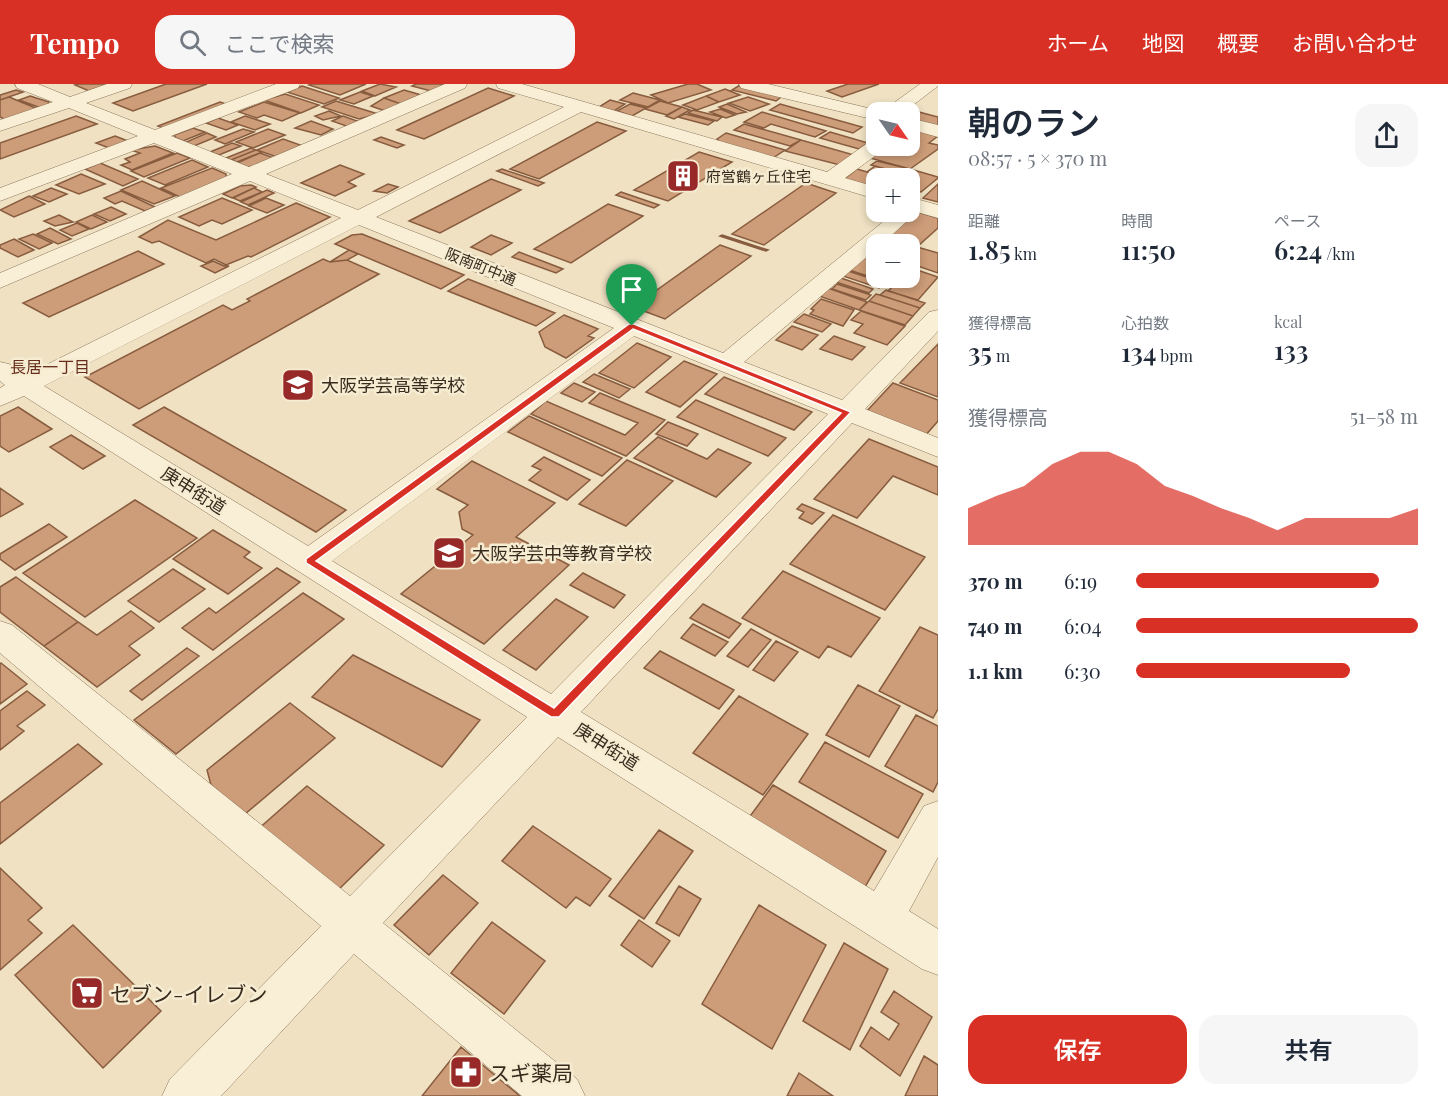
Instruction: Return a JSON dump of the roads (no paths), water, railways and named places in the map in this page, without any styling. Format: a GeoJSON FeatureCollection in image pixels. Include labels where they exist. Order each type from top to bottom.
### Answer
{"type":"FeatureCollection","features":[{"type":"Feature","properties":{"kind":"street","name":"阪南町中通"},"geometry":{"type":"LineString","coordinates":[[23,84],[938,448]]}},
{"type":"Feature","properties":{"kind":"street"},"geometry":{"type":"LineString","coordinates":[[0,126],[124,84]]}},
{"type":"Feature","properties":{"kind":"street"},"geometry":{"type":"LineString","coordinates":[[0,195],[292,84]]}},
{"type":"Feature","properties":{"kind":"street"},"geometry":{"type":"LineString","coordinates":[[0,281],[459,84]]}},
{"type":"Feature","properties":{"kind":"street"},"geometry":{"type":"LineString","coordinates":[[504,84],[866,190]]}},
{"type":"Feature","properties":{"kind":"street"},"geometry":{"type":"LineString","coordinates":[[747,84],[866,111]]}},
{"type":"Feature","properties":{"kind":"street"},"geometry":{"type":"LineString","coordinates":[[907,102],[931,84]]}},
{"type":"Feature","properties":{"kind":"street"},"geometry":{"type":"LineString","coordinates":[[8,384],[361,218],[580,106]]}},
{"type":"Feature","properties":{"kind":"street"},"geometry":{"type":"LineString","coordinates":[[920,126],[938,131]]}},
{"type":"Feature","properties":{"kind":"street"},"geometry":{"type":"LineString","coordinates":[[829,180],[866,153]]}},
{"type":"Feature","properties":{"kind":"street"},"geometry":{"type":"LineString","coordinates":[[920,209],[938,212]]}},
{"type":"Feature","properties":{"kind":"street"},"geometry":{"type":"LineString","coordinates":[[726,364],[892,222]]}},
{"type":"Feature","properties":{"kind":"street"},"geometry":{"type":"LineString","coordinates":[[187,1096],[938,317]]}},
{"type":"Feature","properties":{"kind":"street"},"geometry":{"type":"LineString","coordinates":[[310,561],[632,326]]}},
{"type":"Feature","properties":{"kind":"street","name":"庚申街道"},"geometry":{"type":"LineString","coordinates":[[8,384],[310,561],[938,954]]}},
{"type":"Feature","properties":{"kind":"street"},"geometry":{"type":"LineString","coordinates":[[0,634],[560,1096]]}},
{"type":"Feature","properties":{"kind":"street"},"geometry":{"type":"LineString","coordinates":[[882,918],[938,818]]}},
{"type":"Feature","properties":{"kind":"place","name":"府営鶴ヶ丘住宅"},"geometry":{"type":"Point","coordinates":[683,176]}},
{"type":"Feature","properties":{"kind":"place","name":"大阪学芸高等学校"},"geometry":{"type":"Point","coordinates":[298,385]}},
{"type":"Feature","properties":{"kind":"place","name":"大阪学芸中等教育学校"},"geometry":{"type":"Point","coordinates":[449,553]}},
{"type":"Feature","properties":{"kind":"place","name":"セブン-イレブン"},"geometry":{"type":"Point","coordinates":[87,993]}},
{"type":"Feature","properties":{"kind":"place","name":"スギ薬局"},"geometry":{"type":"Point","coordinates":[466,1072]}},
{"type":"Feature","properties":{"kind":"district","name":"長居一丁目"},"geometry":{"type":"Point","coordinates":[50,366]}}]}
